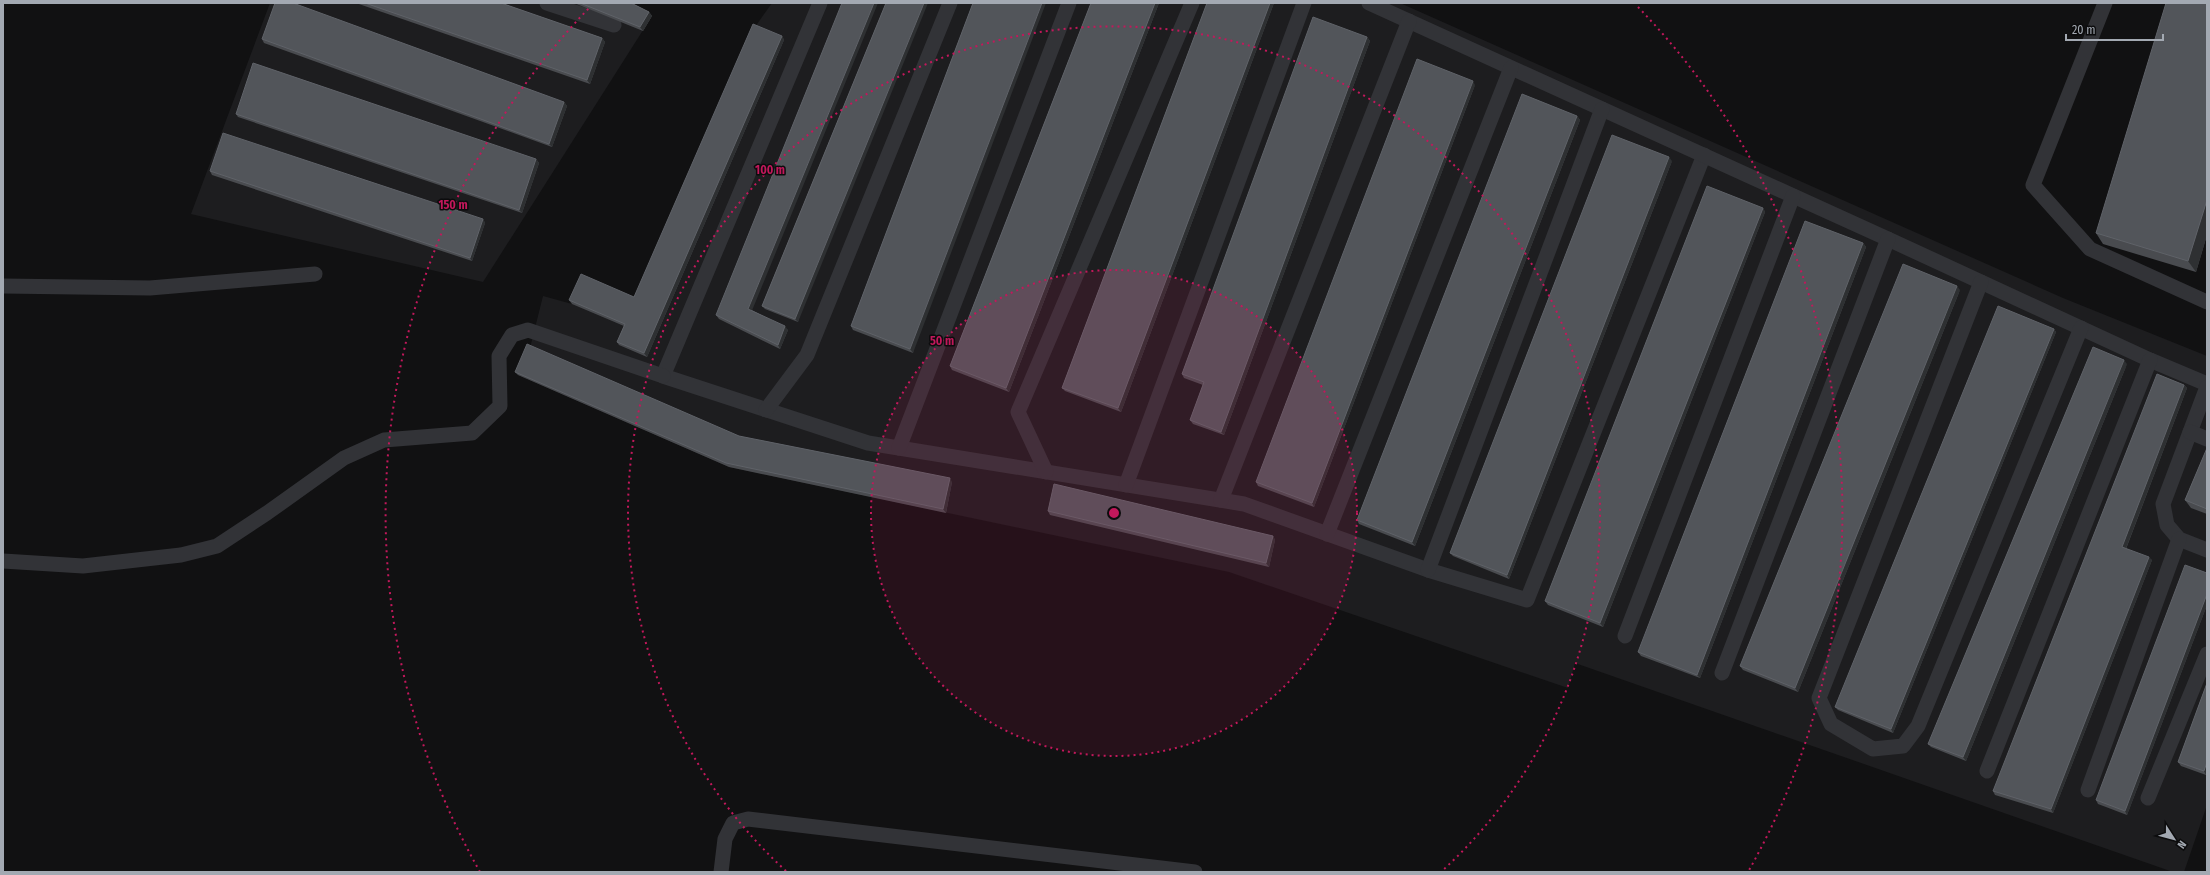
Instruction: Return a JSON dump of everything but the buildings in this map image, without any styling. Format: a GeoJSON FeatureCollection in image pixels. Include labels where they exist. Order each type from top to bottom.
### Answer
{"type":"FeatureCollection","features":[{"type":"Feature","properties":{"kind":"lane"},"geometry":{"type":"LineString","coordinates":[[547,3],[614,25]]}},
{"type":"Feature","properties":{"kind":"lane"},"geometry":{"type":"LineString","coordinates":[[663,376],[820,3]]}},
{"type":"Feature","properties":{"kind":"lane"},"geometry":{"type":"LineString","coordinates":[[766,410],[807,355],[950,3]]}},
{"type":"Feature","properties":{"kind":"lane"},"geometry":{"type":"LineString","coordinates":[[899,448],[1069,3]]}},
{"type":"Feature","properties":{"kind":"lane"},"geometry":{"type":"LineString","coordinates":[[1046,472],[1018,412],[1192,3]]}},
{"type":"Feature","properties":{"kind":"lane"},"geometry":{"type":"LineString","coordinates":[[1126,485],[1304,3]]}},
{"type":"Feature","properties":{"kind":"lane"},"geometry":{"type":"LineString","coordinates":[[1368,3],[1888,238],[2207,385],[2163,504],[2167,525],[2179,540],[2207,550]]}},
{"type":"Feature","properties":{"kind":"lane"},"geometry":{"type":"LineString","coordinates":[[2105,3],[2032,185],[2090,249],[2207,302]]}},
{"type":"Feature","properties":{"kind":"lane"},"geometry":{"type":"LineString","coordinates":[[1222,500],[1408,21]]}},
{"type":"Feature","properties":{"kind":"lane"},"geometry":{"type":"LineString","coordinates":[[1327,534],[1510,68]]}},
{"type":"Feature","properties":{"kind":"lane"},"geometry":{"type":"LineString","coordinates":[[1428,570],[1602,109]]}},
{"type":"Feature","properties":{"kind":"lane"},"geometry":{"type":"LineString","coordinates":[[3,561],[83,566],[181,555],[217,546],[267,513],[344,458],[384,440],[472,432],[500,406],[499,356],[512,336],[528,330],[868,443],[1244,504],[1428,570],[1527,600],[1704,155]]}},
{"type":"Feature","properties":{"kind":"lane"},"geometry":{"type":"LineString","coordinates":[[1624,636],[1793,196]]}},
{"type":"Feature","properties":{"kind":"lane"},"geometry":{"type":"LineString","coordinates":[[1722,673],[1888,238]]}},
{"type":"Feature","properties":{"kind":"lane"},"geometry":{"type":"LineString","coordinates":[[3,286],[150,288],[315,274]]}},
{"type":"Feature","properties":{"kind":"lane"},"geometry":{"type":"LineString","coordinates":[[1981,282],[1818,698],[1831,724],[1873,749],[1903,746],[1918,726],[2081,328]]}},
{"type":"Feature","properties":{"kind":"lane"},"geometry":{"type":"LineString","coordinates":[[1987,771],[2150,360]]}},
{"type":"Feature","properties":{"kind":"lane"},"geometry":{"type":"LineString","coordinates":[[2190,432],[2207,438]]}},
{"type":"Feature","properties":{"kind":"lane"},"geometry":{"type":"LineString","coordinates":[[2088,790],[2179,540]]}},
{"type":"Feature","properties":{"kind":"lane"},"geometry":{"type":"LineString","coordinates":[[2148,798],[2207,654]]}},
{"type":"Feature","properties":{"kind":"lane"},"geometry":{"type":"LineString","coordinates":[[721,872],[725,839],[733,823],[748,820],[1195,872]]}},
{"type":"Feature","properties":{"kind":"shaded area"},"geometry":{"type":"Polygon","coordinates":[[[270,3],[625,3],[652,16],[483,282],[191,214],[270,3]]]}},
{"type":"Feature","properties":{"kind":"shaded area"},"geometry":{"type":"Polygon","coordinates":[[[772,3],[1400,3],[2063,298],[2207,356],[2207,805],[2184,872],[2173,872],[1575,663],[1568,688],[1229,572],[729,467],[518,375],[530,348],[543,296],[572,304],[637,301],[755,27],[772,3]]]}}]}
